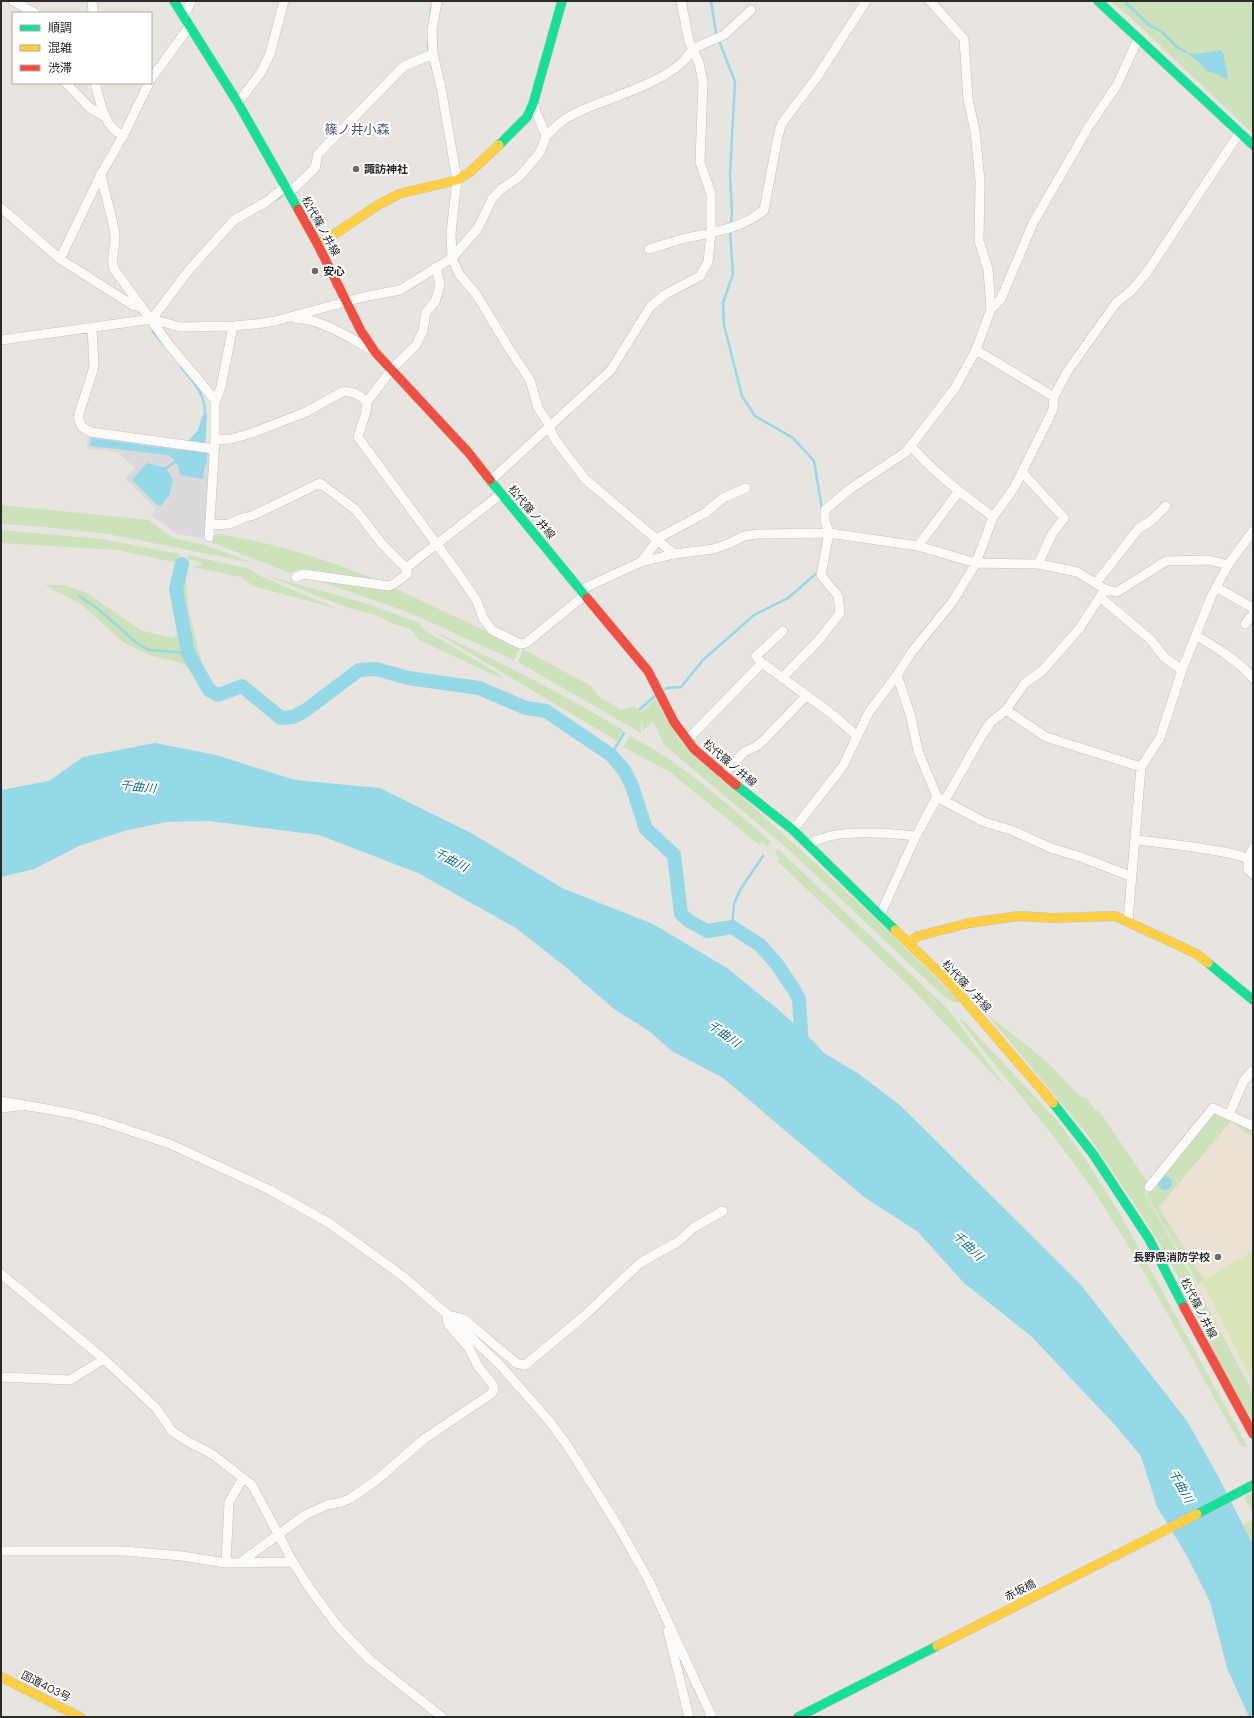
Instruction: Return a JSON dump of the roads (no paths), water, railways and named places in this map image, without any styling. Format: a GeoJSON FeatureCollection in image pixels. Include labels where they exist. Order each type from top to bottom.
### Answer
{"type":"FeatureCollection","features":[{"type":"Feature","properties":{"kind":"main road","name":"松代篠ノ井線"},"geometry":{"type":"LineString","coordinates":[[174,1],[238,103],[318,245],[361,331],[375,352],[468,452],[582,593],[648,671],[674,722],[687,740],[704,759],[793,830],[949,982],[1053,1103],[1093,1154],[1149,1240],[1235,1404],[1253,1434]]}},
{"type":"Feature","properties":{"kind":"main road"},"geometry":{"type":"LineString","coordinates":[[318,245],[378,205],[399,194],[457,180],[470,172],[490,154],[527,116],[533,104],[562,1]]}},
{"type":"Feature","properties":{"kind":"main road"},"geometry":{"type":"LineString","coordinates":[[1098,1],[1253,145]]}},
{"type":"Feature","properties":{"kind":"main road"},"geometry":{"type":"LineString","coordinates":[[909,943],[918,936],[937,930],[969,923],[1019,916],[1053,918],[1115,916],[1197,954],[1253,1000]]}},
{"type":"Feature","properties":{"kind":"main road","name":"赤坂橋"},"geometry":{"type":"LineString","coordinates":[[798,1717],[1253,1485]]}},
{"type":"Feature","properties":{"kind":"main road","name":"国道403号"},"geometry":{"type":"LineString","coordinates":[[1,1677],[80,1717]]}},
{"type":"Feature","properties":{"kind":"street"},"geometry":{"type":"LineString","coordinates":[[14,1],[33,12]]}},
{"type":"Feature","properties":{"kind":"street"},"geometry":{"type":"LineString","coordinates":[[92,1],[92,12]]}},
{"type":"Feature","properties":{"kind":"street"},"geometry":{"type":"LineString","coordinates":[[182,14],[186,12],[191,1]]}},
{"type":"Feature","properties":{"kind":"street"},"geometry":{"type":"LineString","coordinates":[[238,103],[261,72],[270,54],[284,1]]}},
{"type":"Feature","properties":{"kind":"street"},"geometry":{"type":"LineString","coordinates":[[437,1],[432,31],[433,54],[441,88],[457,180],[451,233],[452,258],[459,274],[476,294],[530,380],[538,408],[554,438],[585,479],[674,554]]}},
{"type":"Feature","properties":{"kind":"street"},"geometry":{"type":"LineString","coordinates":[[490,481],[550,428],[611,370],[650,307],[664,295],[700,276],[708,262],[711,233],[711,194],[700,162],[703,82],[699,63],[689,41],[681,1]]}},
{"type":"Feature","properties":{"kind":"street"},"geometry":{"type":"LineString","coordinates":[[649,249],[682,239],[730,229],[764,210],[778,136],[782,123],[817,76],[866,1]]}},
{"type":"Feature","properties":{"kind":"street"},"geometry":{"type":"LineString","coordinates":[[782,678],[818,641],[840,613],[838,596],[821,575],[829,533],[825,521],[825,510],[850,489],[906,452],[911,446],[943,406],[976,350],[991,309],[988,269],[979,241],[980,181],[975,131],[968,98],[964,39],[931,1]]}},
{"type":"Feature","properties":{"kind":"street"},"geometry":{"type":"LineString","coordinates":[[1,340],[152,319],[180,326],[233,326],[275,321],[400,290],[452,258],[478,228],[492,199],[500,190],[518,177],[537,156],[542,148],[546,136],[557,125],[572,115],[654,80],[681,64],[689,57],[692,49],[718,38],[751,10]]}},
{"type":"Feature","properties":{"kind":"street"},"geometry":{"type":"LineString","coordinates":[[152,78],[189,27]]}},
{"type":"Feature","properties":{"kind":"street"},"geometry":{"type":"LineString","coordinates":[[991,309],[1001,299],[1033,223],[1089,126],[1118,85],[1138,39]]}},
{"type":"Feature","properties":{"kind":"street"},"geometry":{"type":"LineString","coordinates":[[152,319],[189,270],[234,220],[287,190],[315,168],[318,154],[400,70],[415,60],[433,54]]}},
{"type":"Feature","properties":{"kind":"street"},"geometry":{"type":"LineString","coordinates":[[67,84],[90,108],[104,116]]}},
{"type":"Feature","properties":{"kind":"street"},"geometry":{"type":"LineString","coordinates":[[95,84],[106,122],[114,132],[123,136]]}},
{"type":"Feature","properties":{"kind":"street"},"geometry":{"type":"LineString","coordinates":[[60,259],[149,84]]}},
{"type":"Feature","properties":{"kind":"street"},"geometry":{"type":"LineString","coordinates":[[533,104],[546,136]]}},
{"type":"Feature","properties":{"kind":"street"},"geometry":{"type":"LineString","coordinates":[[793,830],[842,766],[869,712],[897,675],[911,653],[953,601],[976,563],[993,517],[1014,488],[1053,410],[1054,397],[1067,372],[1100,323],[1116,303],[1132,290],[1147,272],[1240,132]]}},
{"type":"Feature","properties":{"kind":"street"},"geometry":{"type":"LineString","coordinates":[[102,174],[114,225],[115,242],[111,262],[114,269],[140,306],[152,319],[170,346],[215,400]]}},
{"type":"Feature","properties":{"kind":"street"},"geometry":{"type":"LineString","coordinates":[[1,208],[60,259],[134,306],[140,306]]}},
{"type":"Feature","properties":{"kind":"street"},"geometry":{"type":"LineString","coordinates":[[436,267],[440,285],[435,302],[426,312],[423,332],[416,345],[391,370],[367,402],[366,412],[358,437],[438,544],[476,601],[483,618],[492,630],[520,644],[526,643],[582,593],[641,562],[674,554],[713,549],[744,536],[758,534],[829,533],[918,546],[976,563],[1038,564],[1077,572],[1106,589],[1116,592],[1166,561],[1209,560],[1228,565]]}},
{"type":"Feature","properties":{"kind":"street"},"geometry":{"type":"LineString","coordinates":[[289,318],[299,318],[331,328],[375,352]]}},
{"type":"Feature","properties":{"kind":"street"},"geometry":{"type":"LineString","coordinates":[[209,537],[215,400],[220,387],[233,326]]}},
{"type":"Feature","properties":{"kind":"street"},"geometry":{"type":"LineString","coordinates":[[92,327],[94,367],[78,417],[80,424],[91,432],[213,446],[306,412],[342,392],[353,392],[367,402]]}},
{"type":"Feature","properties":{"kind":"street"},"geometry":{"type":"LineString","coordinates":[[976,350],[1054,397]]}},
{"type":"Feature","properties":{"kind":"street"},"geometry":{"type":"LineString","coordinates":[[911,446],[928,466],[959,492],[993,517]]}},
{"type":"Feature","properties":{"kind":"street"},"geometry":{"type":"LineString","coordinates":[[1022,472],[1064,518],[1052,534],[1038,564]]}},
{"type":"Feature","properties":{"kind":"street"},"geometry":{"type":"LineString","coordinates":[[210,525],[229,524],[242,518],[254,515],[320,483],[356,510],[382,544],[406,568],[407,574],[389,586],[303,574],[296,577]]}},
{"type":"Feature","properties":{"kind":"street"},"geometry":{"type":"LineString","coordinates":[[641,562],[657,540],[705,514],[723,498],[746,488]]}},
{"type":"Feature","properties":{"kind":"street"},"geometry":{"type":"LineString","coordinates":[[918,546],[959,492]]}},
{"type":"Feature","properties":{"kind":"street"},"geometry":{"type":"LineString","coordinates":[[406,568],[501,494]]}},
{"type":"Feature","properties":{"kind":"street"},"geometry":{"type":"LineString","coordinates":[[1096,583],[1139,528],[1151,521],[1166,506]]}},
{"type":"Feature","properties":{"kind":"street"},"geometry":{"type":"LineString","coordinates":[[1128,921],[1130,876],[1141,767],[1160,738],[1182,670],[1216,587],[1228,565],[1253,532]]}},
{"type":"Feature","properties":{"kind":"street"},"geometry":{"type":"LineString","coordinates":[[1216,587],[1253,608]]}},
{"type":"Feature","properties":{"kind":"street"},"geometry":{"type":"LineString","coordinates":[[880,915],[916,836],[990,723],[1006,710],[1025,683],[1042,671],[1079,628],[1106,589]]}},
{"type":"Feature","properties":{"kind":"street"},"geometry":{"type":"LineString","coordinates":[[1100,597],[1151,640],[1164,657],[1182,670]]}},
{"type":"Feature","properties":{"kind":"street"},"geometry":{"type":"LineString","coordinates":[[1245,624],[1253,614]]}},
{"type":"Feature","properties":{"kind":"street"},"geometry":{"type":"LineString","coordinates":[[783,631],[756,656],[762,663],[832,714],[857,736]]}},
{"type":"Feature","properties":{"kind":"street"},"geometry":{"type":"LineString","coordinates":[[1197,636],[1219,649],[1246,669],[1253,678]]}},
{"type":"Feature","properties":{"kind":"street"},"geometry":{"type":"LineString","coordinates":[[687,740],[762,663]]}},
{"type":"Feature","properties":{"kind":"street"},"geometry":{"type":"LineString","coordinates":[[897,675],[911,717],[918,751],[941,799],[984,822],[1011,830],[1051,848],[1081,857],[1130,876]]}},
{"type":"Feature","properties":{"kind":"street"},"geometry":{"type":"LineString","coordinates":[[723,775],[744,752],[755,747],[764,740],[807,695]]}},
{"type":"Feature","properties":{"kind":"street"},"geometry":{"type":"LineString","coordinates":[[1006,710],[1046,737],[1141,767]]}},
{"type":"Feature","properties":{"kind":"street"},"geometry":{"type":"LineString","coordinates":[[809,845],[814,841],[854,833],[916,836]]}},
{"type":"Feature","properties":{"kind":"street"},"geometry":{"type":"LineString","coordinates":[[1134,840],[1167,842],[1238,854],[1248,859]]}},
{"type":"Feature","properties":{"kind":"street"},"geometry":{"type":"LineString","coordinates":[[1253,848],[1248,859],[1248,870],[1253,874]]}},
{"type":"Feature","properties":{"kind":"street"},"geometry":{"type":"LineString","coordinates":[[1229,1115],[1243,1082],[1253,1070]]}},
{"type":"Feature","properties":{"kind":"street"},"geometry":{"type":"LineString","coordinates":[[1,1101],[69,1113],[101,1121],[170,1144],[270,1190],[329,1223],[377,1257],[448,1315],[501,1366],[551,1424],[569,1448],[618,1526],[649,1581],[664,1618],[689,1717]]}},
{"type":"Feature","properties":{"kind":"street"},"geometry":{"type":"LineString","coordinates":[[1,1108],[23,1104]]}},
{"type":"Feature","properties":{"kind":"street"},"geometry":{"type":"LineString","coordinates":[[1149,1187],[1213,1108],[1253,1126]]}},
{"type":"Feature","properties":{"kind":"street"},"geometry":{"type":"LineString","coordinates":[[448,1315],[464,1319],[516,1363],[525,1365],[583,1317],[640,1263],[679,1241],[693,1228],[723,1211]]}},
{"type":"Feature","properties":{"kind":"street"},"geometry":{"type":"LineString","coordinates":[[1,1274],[104,1359],[156,1408],[172,1431],[187,1442],[212,1454],[252,1485],[293,1562],[310,1589],[339,1628],[370,1660],[442,1717]]}},
{"type":"Feature","properties":{"kind":"street"},"geometry":{"type":"LineString","coordinates":[[241,1562],[277,1534],[305,1515],[326,1505],[342,1502],[351,1498],[378,1479],[424,1439],[491,1394],[494,1390],[493,1385],[478,1366],[469,1348],[449,1325],[447,1319],[448,1315]]}},
{"type":"Feature","properties":{"kind":"street"},"geometry":{"type":"LineString","coordinates":[[1,1377],[70,1380],[104,1359]]}},
{"type":"Feature","properties":{"kind":"street"},"geometry":{"type":"LineString","coordinates":[[226,1563],[229,1502],[240,1486],[243,1478]]}},
{"type":"Feature","properties":{"kind":"street"},"geometry":{"type":"LineString","coordinates":[[1,1551],[147,1552],[226,1563],[293,1562]]}},
{"type":"Feature","properties":{"kind":"street"},"geometry":{"type":"LineString","coordinates":[[664,1618],[680,1645],[712,1717]]}},
{"type":"Feature","properties":{"kind":"water"},"geometry":{"type":"Polygon","coordinates":[[[1221,50],[1223,52],[1228,77],[1227,80],[1218,74],[1206,71],[1201,64],[1186,52],[1196,54],[1221,50]]]}},
{"type":"Feature","properties":{"kind":"water"},"geometry":{"type":"Polygon","coordinates":[[[205,413],[207,415],[205,445],[207,452],[207,465],[205,465],[203,479],[180,475],[177,463],[168,455],[90,446],[91,438],[181,450],[198,430],[202,417],[205,413]]]}},
{"type":"Feature","properties":{"kind":"water"},"geometry":{"type":"Polygon","coordinates":[[[147,463],[166,468],[173,480],[169,497],[166,498],[162,506],[157,505],[132,480],[147,463]]]}},
{"type":"Feature","properties":{"kind":"water","name":"千曲川"},"geometry":{"type":"Polygon","coordinates":[[[155,743],[216,755],[295,780],[380,788],[473,834],[562,888],[653,924],[727,968],[780,1011],[824,1053],[859,1074],[901,1106],[1081,1285],[1187,1421],[1218,1476],[1253,1545],[1253,1717],[1249,1717],[1227,1668],[1210,1602],[1186,1554],[1157,1507],[1141,1456],[1114,1424],[1031,1336],[964,1283],[918,1232],[864,1197],[723,1078],[672,1051],[649,1031],[614,1009],[568,969],[516,928],[418,873],[319,835],[209,821],[166,822],[124,831],[79,846],[34,869],[1,877],[1,790],[49,781],[83,757],[155,743]]]}},
{"type":"Feature","properties":{"kind":"water"},"geometry":{"type":"Polygon","coordinates":[[[1165,1176],[1170,1178],[1172,1183],[1170,1188],[1165,1190],[1160,1188],[1158,1183],[1160,1178],[1165,1176]]]}},
{"type":"Feature","properties":{"kind":"waterway"},"geometry":{"type":"LineString","coordinates":[[711,1],[716,33],[735,82],[730,175],[732,211],[730,231],[733,274],[723,303],[724,325],[742,396],[755,416],[793,438],[814,461],[822,510]]}},
{"type":"Feature","properties":{"kind":"waterway"},"geometry":{"type":"LineString","coordinates":[[1124,1],[1149,25],[1162,32],[1177,47],[1186,52]]}},
{"type":"Feature","properties":{"kind":"waterway"},"geometry":{"type":"LineString","coordinates":[[430,18],[431,7]]}},
{"type":"Feature","properties":{"kind":"waterway"},"geometry":{"type":"LineString","coordinates":[[428,43],[428,53]]}},
{"type":"Feature","properties":{"kind":"waterway"},"geometry":{"type":"LineString","coordinates":[[274,201],[282,196]]}},
{"type":"Feature","properties":{"kind":"waterway"},"geometry":{"type":"LineString","coordinates":[[153,329],[153,332],[163,344]]}},
{"type":"Feature","properties":{"kind":"waterway"},"geometry":{"type":"LineString","coordinates":[[181,367],[195,384],[201,395],[204,402],[205,416]]}},
{"type":"Feature","properties":{"kind":"waterway"},"geometry":{"type":"LineString","coordinates":[[166,468],[178,460]]}},
{"type":"Feature","properties":{"kind":"waterway"},"geometry":{"type":"LineString","coordinates":[[182,564],[176,589],[188,653],[209,690],[218,695],[242,686],[281,718],[293,717],[306,710],[359,670],[376,669],[408,678],[479,688],[526,708],[546,711],[611,755],[624,770],[632,786],[646,829],[674,855],[681,914],[689,921],[707,931],[732,927],[760,945],[776,963],[799,999],[802,1048]]}},
{"type":"Feature","properties":{"kind":"waterway"},"geometry":{"type":"LineString","coordinates":[[664,690],[667,688],[681,687],[703,660],[754,615],[788,598],[818,572]]}},
{"type":"Feature","properties":{"kind":"waterway"},"geometry":{"type":"LineString","coordinates":[[79,596],[97,608],[138,644],[149,650],[188,653]]}},
{"type":"Feature","properties":{"kind":"waterway"},"geometry":{"type":"LineString","coordinates":[[640,709],[655,696]]}},
{"type":"Feature","properties":{"kind":"waterway"},"geometry":{"type":"LineString","coordinates":[[611,755],[624,733]]}},
{"type":"Feature","properties":{"kind":"waterway"},"geometry":{"type":"LineString","coordinates":[[732,927],[734,904],[740,890],[763,856]]}},
{"type":"Feature","properties":{"kind":"place","name":"諏訪神社"},"geometry":{"type":"Point","coordinates":[356,169]}},
{"type":"Feature","properties":{"kind":"place","name":"安心"},"geometry":{"type":"Point","coordinates":[315,271]}},
{"type":"Feature","properties":{"kind":"place","name":"長野県消防学校"},"geometry":{"type":"Point","coordinates":[1218,1257]}},
{"type":"Feature","properties":{"kind":"district","name":"篠ノ井小森"},"geometry":{"type":"Point","coordinates":[357,129]}}]}
